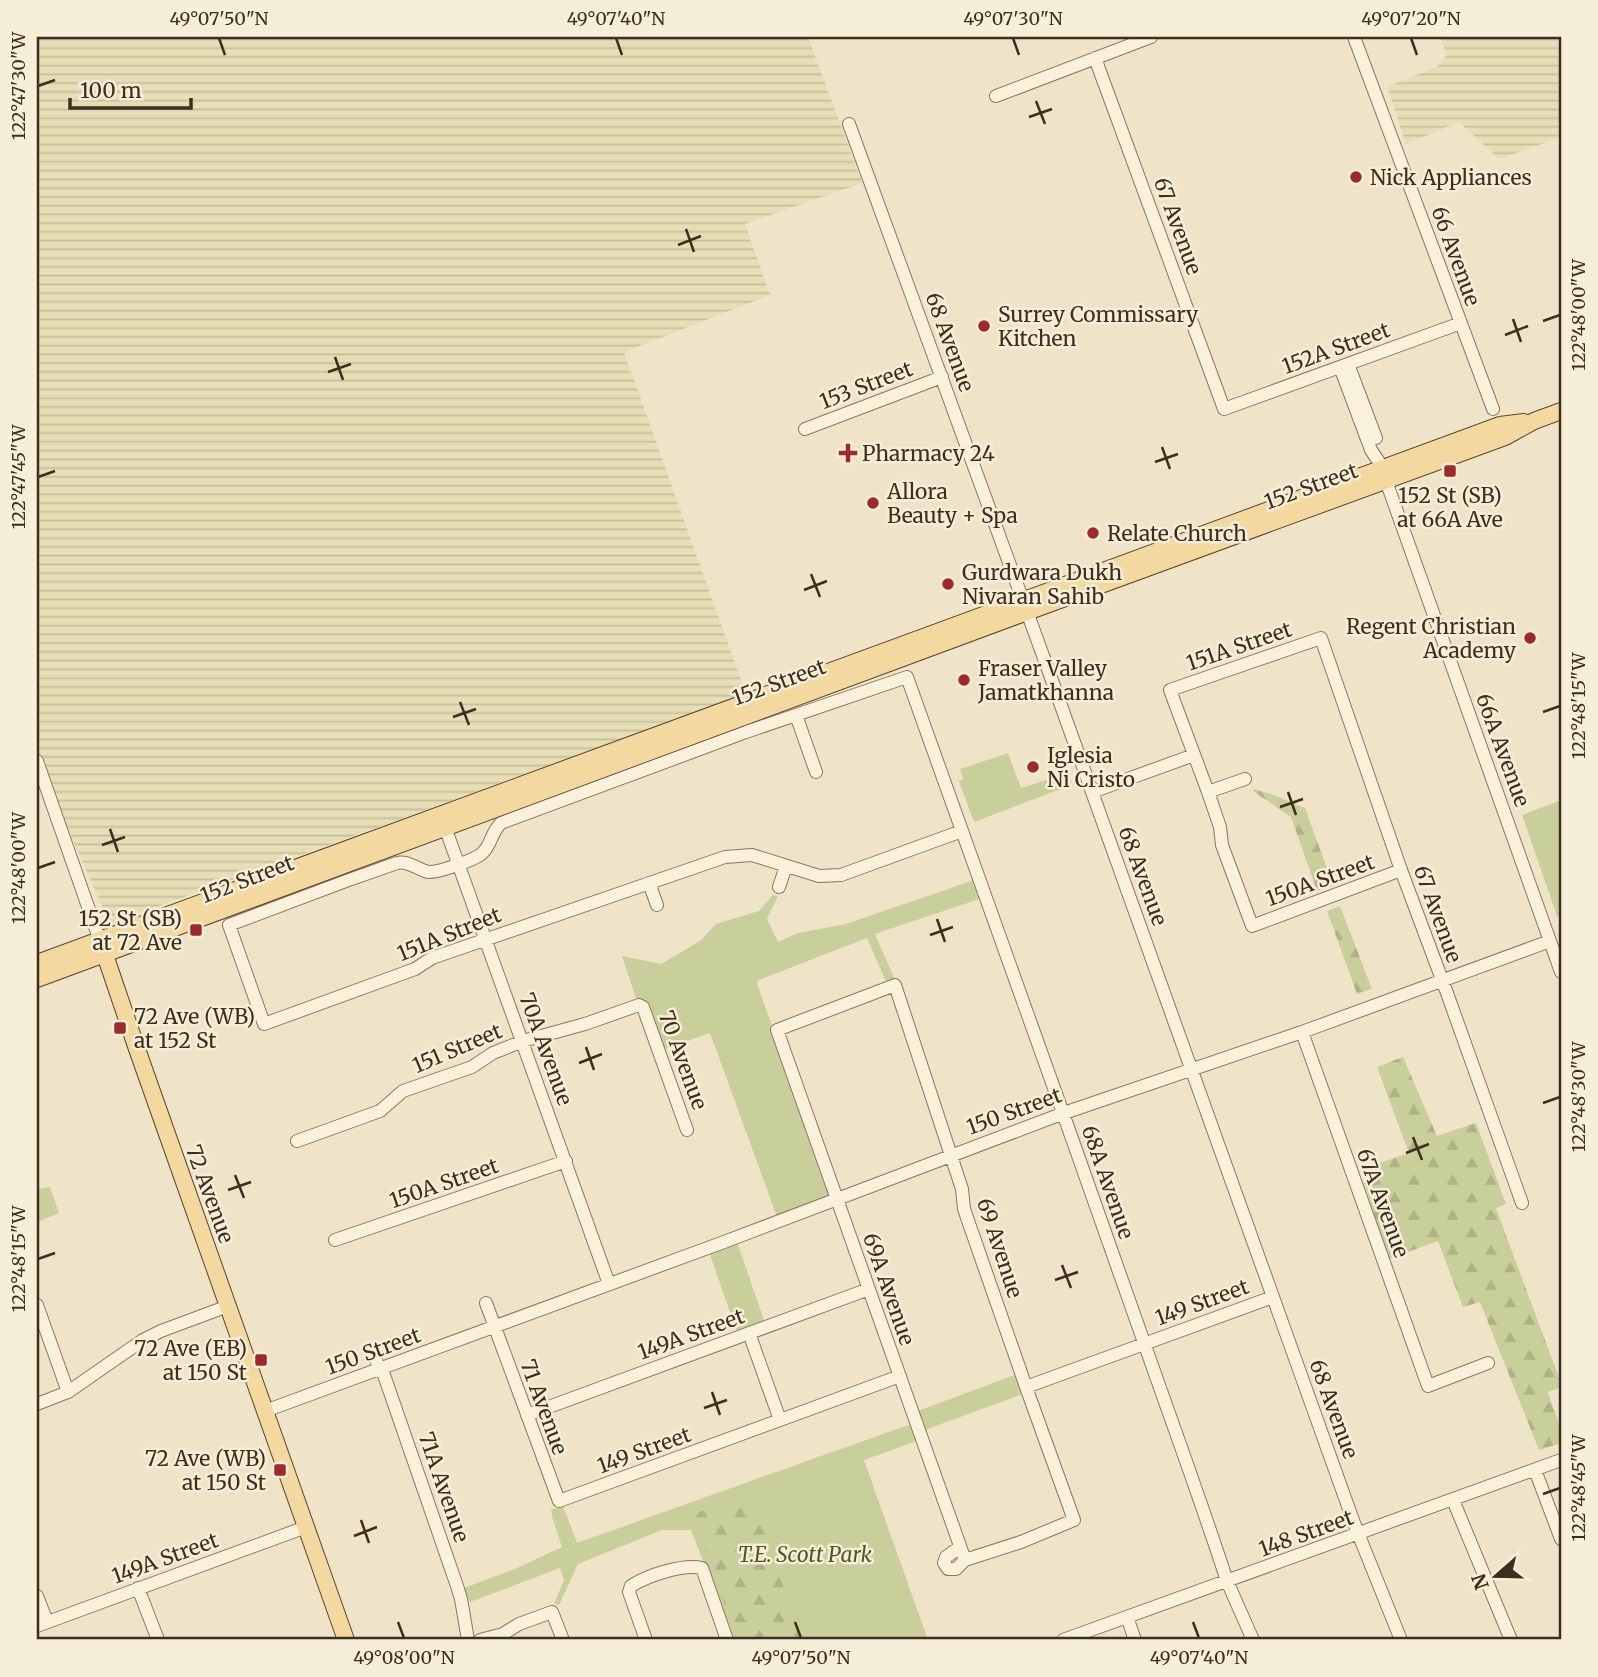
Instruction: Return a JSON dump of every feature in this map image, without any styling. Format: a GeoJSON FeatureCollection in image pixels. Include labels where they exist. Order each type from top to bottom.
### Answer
{"type":"FeatureCollection","features":[{"type":"Feature","properties":{"kind":"main road","name":"152 Street"},"geometry":{"type":"LineString","coordinates":[[37,963],[102,948],[445,827],[1500,425],[1534,421],[1561,411]]}},
{"type":"Feature","properties":{"kind":"main road","name":"152 Street"},"geometry":{"type":"LineString","coordinates":[[37,979],[102,948],[499,794],[1025,606]]}},
{"type":"Feature","properties":{"kind":"main road"},"geometry":{"type":"LineString","coordinates":[[445,827],[450,820],[485,804],[499,794]]}},
{"type":"Feature","properties":{"kind":"main road","name":"72 Avenue"},"geometry":{"type":"LineString","coordinates":[[102,948],[346,1640]]}},
{"type":"Feature","properties":{"kind":"street"},"geometry":{"type":"LineString","coordinates":[[996,96],[1151,37]]}},
{"type":"Feature","properties":{"kind":"street","name":"66 Avenue"},"geometry":{"type":"LineString","coordinates":[[1354,37],[1493,409]]}},
{"type":"Feature","properties":{"kind":"street","name":"67 Avenue"},"geometry":{"type":"LineString","coordinates":[[1095,58],[1224,409]]}},
{"type":"Feature","properties":{"kind":"street","name":"68 Avenue"},"geometry":{"type":"LineString","coordinates":[[849,124],[1359,1534],[1401,1640]]}},
{"type":"Feature","properties":{"kind":"street","name":"152A Street"},"geometry":{"type":"LineString","coordinates":[[1224,409],[1461,323]]}},
{"type":"Feature","properties":{"kind":"street","name":"66A Avenue"},"geometry":{"type":"LineString","coordinates":[[1344,366],[1381,451],[1382,470],[1561,972]]}},
{"type":"Feature","properties":{"kind":"street","name":"153 Street"},"geometry":{"type":"LineString","coordinates":[[805,429],[942,377]]}},
{"type":"Feature","properties":{"kind":"street","name":"67 Avenue"},"geometry":{"type":"LineString","coordinates":[[1321,638],[1521,1203]]}},
{"type":"Feature","properties":{"kind":"street","name":"151A Street"},"geometry":{"type":"LineString","coordinates":[[1194,755],[1170,690],[1321,638]]}},
{"type":"Feature","properties":{"kind":"street","name":"68A Avenue"},"geometry":{"type":"LineString","coordinates":[[796,715],[906,677],[1064,1113],[1227,1581],[1253,1640]]}},
{"type":"Feature","properties":{"kind":"street"},"geometry":{"type":"LineString","coordinates":[[460,864],[480,855],[489,845],[500,823],[796,715],[816,772]]}},
{"type":"Feature","properties":{"kind":"street"},"geometry":{"type":"LineString","coordinates":[[1092,792],[1194,755],[1208,792],[1245,779]]}},
{"type":"Feature","properties":{"kind":"street","name":"72 Avenue"},"geometry":{"type":"LineString","coordinates":[[37,761],[102,948]]}},
{"type":"Feature","properties":{"kind":"street","name":"150A Street"},"geometry":{"type":"LineString","coordinates":[[1208,792],[1220,827],[1222,845],[1252,926],[1401,870]]}},
{"type":"Feature","properties":{"kind":"street","name":"70A Avenue"},"geometry":{"type":"LineString","coordinates":[[445,827],[609,1284]]}},
{"type":"Feature","properties":{"kind":"street","name":"151A Street"},"geometry":{"type":"LineString","coordinates":[[460,864],[433,873],[403,862],[397,863],[229,925],[264,1024],[415,969],[432,958],[725,857],[752,855],[819,876],[841,875],[962,831]]}},
{"type":"Feature","properties":{"kind":"street"},"geometry":{"type":"LineString","coordinates":[[779,887],[786,866]]}},
{"type":"Feature","properties":{"kind":"street"},"geometry":{"type":"LineString","coordinates":[[649,883],[657,905]]}},
{"type":"Feature","properties":{"kind":"street","name":"150 Street"},"geometry":{"type":"LineString","coordinates":[[265,1411],[951,1154],[1302,1032],[1550,941]]}},
{"type":"Feature","properties":{"kind":"street","name":"69 Avenue"},"geometry":{"type":"LineString","coordinates":[[777,1030],[895,985],[962,1189],[964,1209],[1074,1520],[1021,1542],[965,1560]]}},
{"type":"Feature","properties":{"kind":"street","name":"151 Street"},"geometry":{"type":"LineString","coordinates":[[297,1141],[380,1111],[403,1091],[472,1067],[493,1053],[523,1041],[585,1024],[639,1005]]}},
{"type":"Feature","properties":{"kind":"street","name":"70 Avenue"},"geometry":{"type":"LineString","coordinates":[[639,1005],[643,1007],[687,1130]]}},
{"type":"Feature","properties":{"kind":"street","name":"69A Avenue"},"geometry":{"type":"LineString","coordinates":[[777,1030],[965,1560]]}},
{"type":"Feature","properties":{"kind":"street","name":"67A Avenue"},"geometry":{"type":"LineString","coordinates":[[1302,1032],[1428,1387],[1488,1363]]}},
{"type":"Feature","properties":{"kind":"street","name":"150A Street"},"geometry":{"type":"LineString","coordinates":[[335,1240],[566,1161]]}},
{"type":"Feature","properties":{"kind":"street","name":"149A Street"},"geometry":{"type":"LineString","coordinates":[[527,1415],[869,1289]]}},
{"type":"Feature","properties":{"kind":"street","name":"149 Street"},"geometry":{"type":"LineString","coordinates":[[1026,1387],[1273,1297]]}},
{"type":"Feature","properties":{"kind":"street"},"geometry":{"type":"LineString","coordinates":[[486,1303],[494,1327]]}},
{"type":"Feature","properties":{"kind":"street"},"geometry":{"type":"LineString","coordinates":[[37,1305],[68,1392]]}},
{"type":"Feature","properties":{"kind":"street"},"geometry":{"type":"LineString","coordinates":[[37,1404],[68,1392],[143,1340],[228,1306]]}},
{"type":"Feature","properties":{"kind":"street","name":"71 Avenue"},"geometry":{"type":"LineString","coordinates":[[494,1327],[559,1501]]}},
{"type":"Feature","properties":{"kind":"street"},"geometry":{"type":"LineString","coordinates":[[749,1333],[780,1420]]}},
{"type":"Feature","properties":{"kind":"street","name":"71A Avenue"},"geometry":{"type":"LineString","coordinates":[[373,1350],[444,1545],[461,1599],[468,1640]]}},
{"type":"Feature","properties":{"kind":"street","name":"149 Street"},"geometry":{"type":"LineString","coordinates":[[559,1501],[900,1377]]}},
{"type":"Feature","properties":{"kind":"street","name":"148 Street"},"geometry":{"type":"LineString","coordinates":[[1063,1640],[1561,1460]]}},
{"type":"Feature","properties":{"kind":"street"},"geometry":{"type":"LineString","coordinates":[[1535,1470],[1561,1539]]}},
{"type":"Feature","properties":{"kind":"street"},"geometry":{"type":"LineString","coordinates":[[1453,1500],[1511,1640]]}},
{"type":"Feature","properties":{"kind":"street","name":"149A Street"},"geometry":{"type":"LineString","coordinates":[[42,1624],[306,1527]]}},
{"type":"Feature","properties":{"kind":"street"},"geometry":{"type":"LineString","coordinates":[[960,1547],[948,1554],[944,1563],[952,1570],[962,1565],[965,1560]]}},
{"type":"Feature","properties":{"kind":"street"},"geometry":{"type":"LineString","coordinates":[[646,1640],[629,1592],[631,1586],[666,1572],[694,1567],[702,1568],[727,1640]]}},
{"type":"Feature","properties":{"kind":"street"},"geometry":{"type":"LineString","coordinates":[[138,1588],[158,1640]]}},
{"type":"Feature","properties":{"kind":"street"},"geometry":{"type":"LineString","coordinates":[[37,1596],[42,1624]]}},
{"type":"Feature","properties":{"kind":"street"},"geometry":{"type":"LineString","coordinates":[[480,1640],[503,1634],[519,1624],[552,1612],[563,1640]]}},
{"type":"Feature","properties":{"kind":"street"},"geometry":{"type":"LineString","coordinates":[[1127,1617],[1135,1640]]}},
{"type":"Feature","properties":{"kind":"shaded area"},"geometry":{"type":"Polygon","coordinates":[[[37,37],[808,37],[862,183],[745,224],[770,295],[624,352],[746,694],[110,924],[37,758],[37,37]]]}},
{"type":"Feature","properties":{"kind":"shaded area"},"geometry":{"type":"Polygon","coordinates":[[[1440,37],[1561,37],[1561,137],[1499,159],[1459,122],[1406,144],[1387,87],[1438,66],[1447,55],[1440,37]]]}},
{"type":"Feature","properties":{"kind":"green space"},"geometry":{"type":"Polygon","coordinates":[[[1008,753],[1021,788],[1059,776],[1053,758],[1060,754],[1071,785],[974,822],[959,781],[963,779],[960,769],[1008,753]]]}},
{"type":"Feature","properties":{"kind":"green space"},"geometry":{"type":"Polygon","coordinates":[[[1254,789],[1305,808],[1333,885],[1317,891],[1291,817],[1253,791],[1254,789]]]}},
{"type":"Feature","properties":{"kind":"green space"},"geometry":{"type":"Polygon","coordinates":[[[1561,800],[1561,915],[1557,916],[1522,815],[1561,800]]]}},
{"type":"Feature","properties":{"kind":"green space"},"geometry":{"type":"Polygon","coordinates":[[[974,880],[980,899],[875,934],[896,982],[887,984],[867,938],[759,980],[757,984],[834,1197],[777,1217],[710,1033],[662,1050],[644,1000],[637,1001],[622,956],[661,964],[700,941],[716,924],[759,911],[773,895],[778,896],[767,919],[778,942],[798,933],[846,924],[974,880]]]}},
{"type":"Feature","properties":{"kind":"green space"},"geometry":{"type":"Polygon","coordinates":[[[1340,906],[1372,989],[1357,994],[1327,911],[1340,906]]]}},
{"type":"Feature","properties":{"kind":"green space"},"geometry":{"type":"Polygon","coordinates":[[[1403,1057],[1437,1136],[1476,1123],[1506,1204],[1496,1208],[1561,1383],[1561,1387],[1548,1392],[1561,1430],[1561,1443],[1539,1450],[1480,1302],[1463,1307],[1438,1241],[1389,1259],[1364,1183],[1369,1177],[1365,1168],[1409,1153],[1377,1067],[1403,1057]]]}},
{"type":"Feature","properties":{"kind":"green space"},"geometry":{"type":"Polygon","coordinates":[[[50,1187],[59,1213],[37,1222],[37,1189],[50,1187]]]}},
{"type":"Feature","properties":{"kind":"green space"},"geometry":{"type":"Polygon","coordinates":[[[736,1239],[766,1326],[738,1335],[708,1249],[736,1239]]]}},
{"type":"Feature","properties":{"kind":"green space"},"geometry":{"type":"Polygon","coordinates":[[[1017,1374],[1023,1394],[922,1431],[915,1412],[1017,1374]]]}},
{"type":"Feature","properties":{"kind":"green space","name":"T.E. Scott Park"},"geometry":{"type":"Polygon","coordinates":[[[911,1424],[917,1441],[864,1460],[928,1640],[733,1640],[691,1530],[662,1530],[578,1564],[559,1605],[554,1604],[564,1580],[560,1568],[470,1602],[464,1588],[562,1547],[551,1510],[563,1506],[577,1543],[911,1424]]]}},
{"type":"Feature","properties":{"kind":"green space"},"geometry":{"type":"Polygon","coordinates":[[[746,1495],[758,1506],[800,1640],[737,1640],[695,1518],[696,1513],[746,1495]]]}},
{"type":"Feature","properties":{"kind":"place","name":"Nick Appliances"},"geometry":{"type":"Point","coordinates":[1356,177]}},
{"type":"Feature","properties":{"kind":"place","name":"Surrey Commissary Kitchen"},"geometry":{"type":"Point","coordinates":[984,326]}},
{"type":"Feature","properties":{"kind":"place","name":"Pharmacy 24"},"geometry":{"type":"Point","coordinates":[848,453]}},
{"type":"Feature","properties":{"kind":"place","name":"152 St (SB) at 66A Ave"},"geometry":{"type":"Point","coordinates":[1450,471]}},
{"type":"Feature","properties":{"kind":"place","name":"Allora Beauty + Spa"},"geometry":{"type":"Point","coordinates":[873,503]}},
{"type":"Feature","properties":{"kind":"place","name":"Relate Church"},"geometry":{"type":"Point","coordinates":[1093,533]}},
{"type":"Feature","properties":{"kind":"place","name":"Gurdwara Dukh Nivaran Sahib"},"geometry":{"type":"Point","coordinates":[948,584]}},
{"type":"Feature","properties":{"kind":"place","name":"Regent Christian Academy"},"geometry":{"type":"Point","coordinates":[1530,638]}},
{"type":"Feature","properties":{"kind":"place","name":"Fraser Valley Jamatkhanna"},"geometry":{"type":"Point","coordinates":[964,680]}},
{"type":"Feature","properties":{"kind":"place","name":"Iglesia Ni Cristo"},"geometry":{"type":"Point","coordinates":[1033,767]}},
{"type":"Feature","properties":{"kind":"place","name":"152 St (SB) at 72 Ave"},"geometry":{"type":"Point","coordinates":[196,930]}},
{"type":"Feature","properties":{"kind":"place","name":"72 Ave (WB) at 152 St"},"geometry":{"type":"Point","coordinates":[120,1028]}},
{"type":"Feature","properties":{"kind":"place","name":"72 Ave (EB) at 150 St"},"geometry":{"type":"Point","coordinates":[261,1360]}},
{"type":"Feature","properties":{"kind":"place","name":"72 Ave (WB) at 150 St"},"geometry":{"type":"Point","coordinates":[280,1470]}}]}
